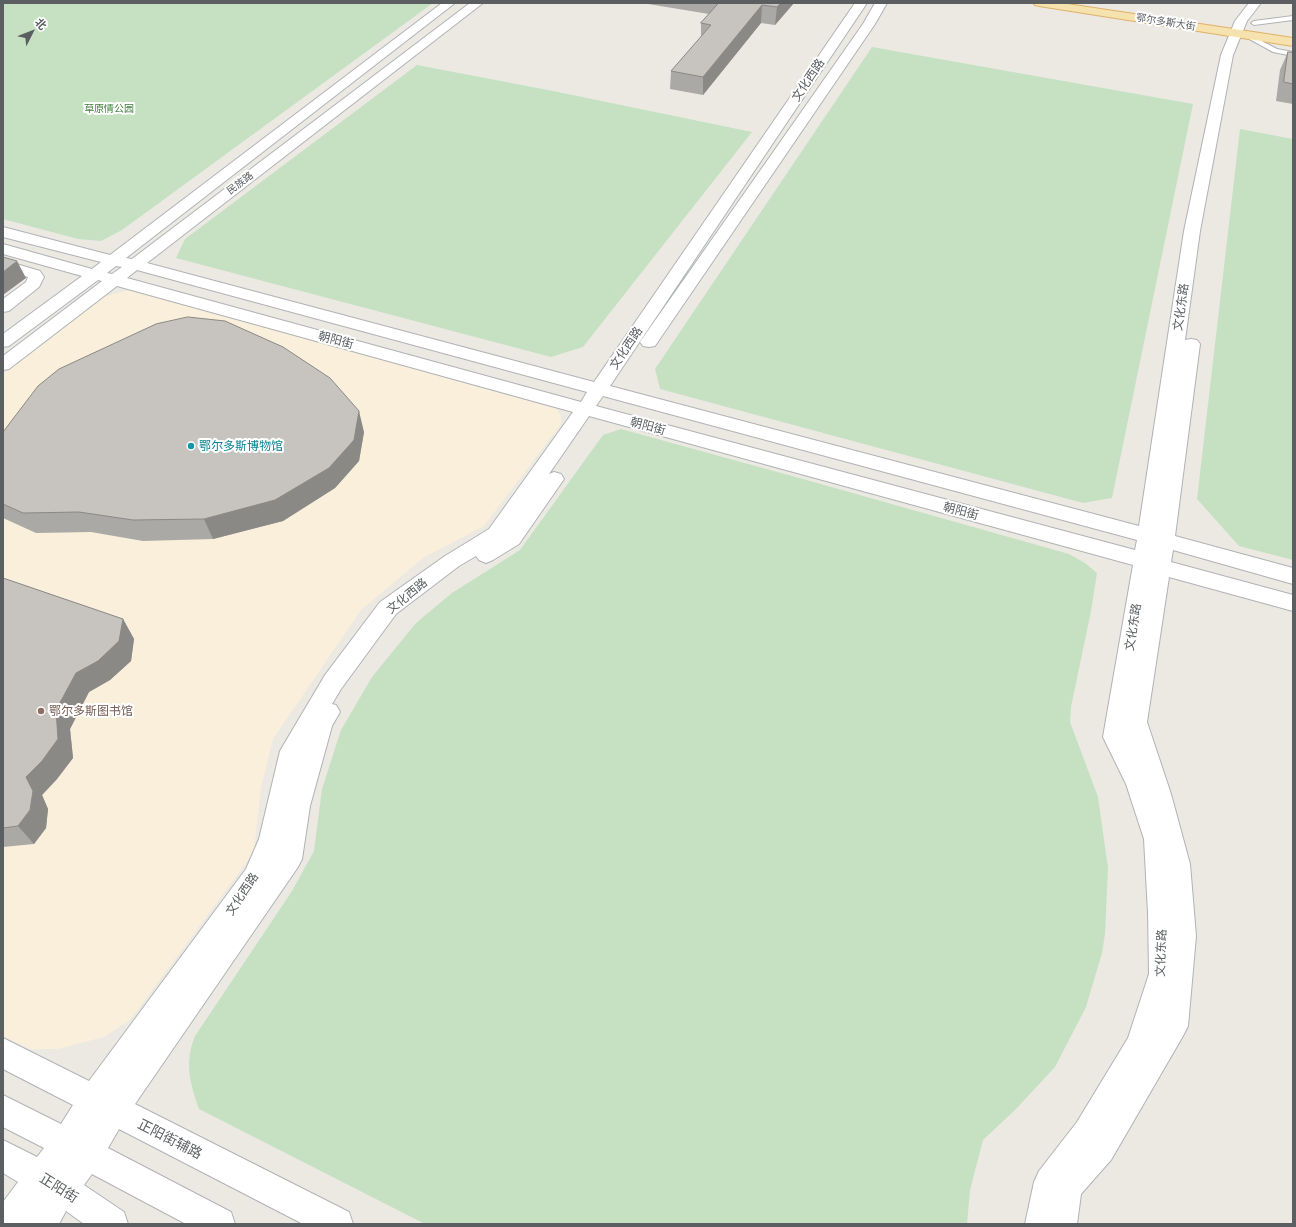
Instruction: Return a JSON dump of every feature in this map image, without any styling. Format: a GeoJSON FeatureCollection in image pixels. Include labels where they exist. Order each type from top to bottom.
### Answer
{"type":"FeatureCollection","features":[{"type":"Feature","properties":{"kind":"main road","name":"鄂尔多斯大街"},"geometry":{"type":"LineString","coordinates":[[1039,3],[1243,22],[1293,29]]}},
{"type":"Feature","properties":{"kind":"main road","name":"鄂尔多斯大街"},"geometry":{"type":"LineString","coordinates":[[1243,22],[1293,42]]}},
{"type":"Feature","properties":{"kind":"street","name":"民族路"},"geometry":{"type":"LineString","coordinates":[[3,342],[94,275],[111,260],[448,3]]}},
{"type":"Feature","properties":{"kind":"street","name":"民族路"},"geometry":{"type":"LineString","coordinates":[[3,365],[133,264],[478,3]]}},
{"type":"Feature","properties":{"kind":"street","name":"文化西路"},"geometry":{"type":"LineString","coordinates":[[606,391],[861,3]]}},
{"type":"Feature","properties":{"kind":"street","name":"文化西路"},"geometry":{"type":"LineString","coordinates":[[7,1224],[51,1182],[77,1150],[104,1105],[256,877],[272,839],[292,751],[333,682],[388,608],[452,561],[496,534],[592,411],[869,24],[881,3]]}},
{"type":"Feature","properties":{"kind":"street","name":"文化东路"},"geometry":{"type":"LineString","coordinates":[[1041,1224],[1050,1182],[1088,1133],[1140,1045],[1163,974],[1162,913],[1157,839],[1138,784],[1115,737],[1156,539],[1171,498],[1205,234],[1243,22],[1266,3]]}},
{"type":"Feature","properties":{"kind":"street","name":"朝阳街"},"geometry":{"type":"LineString","coordinates":[[3,232],[111,260],[133,264],[1293,576]]}},
{"type":"Feature","properties":{"kind":"street","name":"朝阳街"},"geometry":{"type":"LineString","coordinates":[[3,249],[1293,603]]}},
{"type":"Feature","properties":{"kind":"street"},"geometry":{"type":"LineString","coordinates":[[3,264],[34,274],[36,277],[33,284],[3,307]]}},
{"type":"Feature","properties":{"kind":"street","name":"文化东路"},"geometry":{"type":"LineString","coordinates":[[1061,1224],[1066,1187],[1100,1150],[1173,1026],[1182,936],[1177,864],[1158,794],[1134,722],[1151,564]]}},
{"type":"Feature","properties":{"kind":"street","name":"正阳街辅路"},"geometry":{"type":"LineString","coordinates":[[3,1054],[337,1224]]}},
{"type":"Feature","properties":{"kind":"street"},"geometry":{"type":"LineString","coordinates":[[3,1110],[219,1224]]}},
{"type":"Feature","properties":{"kind":"street","name":"正阳街"},"geometry":{"type":"LineString","coordinates":[[3,1156],[51,1182],[112,1224]]}},
{"type":"Feature","properties":{"kind":"street","name":"文化西路"},"geometry":{"type":"LineString","coordinates":[[40,1224],[51,1182]]}},
{"type":"Feature","properties":{"kind":"lane"},"geometry":{"type":"LineString","coordinates":[[1243,22],[1293,18]]}},
{"type":"Feature","properties":{"kind":"lane"},"geometry":{"type":"LineString","coordinates":[[1243,22],[1275,51],[1293,54]]}},
{"type":"Feature","properties":{"kind":"shaded area"},"geometry":{"type":"Polygon","coordinates":[[[133,289],[557,409],[561,417],[561,424],[484,526],[423,558],[361,610],[273,739],[261,788],[254,852],[130,1020],[104,1037],[58,1049],[29,1049],[3,1036],[3,374],[103,297],[133,289]]]}},
{"type":"Feature","properties":{"kind":"green space","name":"草原情公园"},"geometry":{"type":"Polygon","coordinates":[[[3,3],[433,3],[122,230],[101,241],[78,239],[3,219],[3,3]]]}},
{"type":"Feature","properties":{"kind":"green space"},"geometry":{"type":"Polygon","coordinates":[[[872,47],[1193,104],[1112,498],[1083,503],[660,389],[655,369],[872,47]]]}},
{"type":"Feature","properties":{"kind":"green space"},"geometry":{"type":"Polygon","coordinates":[[[417,65],[752,132],[583,347],[551,357],[176,258],[185,239],[417,65]]]}},
{"type":"Feature","properties":{"kind":"green space"},"geometry":{"type":"Polygon","coordinates":[[[1240,129],[1293,139],[1293,560],[1239,546],[1197,499],[1240,129]]]}},
{"type":"Feature","properties":{"kind":"green space"},"geometry":{"type":"Polygon","coordinates":[[[621,429],[1069,554],[1085,563],[1097,573],[1091,611],[1071,707],[1070,722],[1098,797],[1108,868],[1105,934],[1102,953],[1086,1007],[1055,1067],[1015,1110],[983,1140],[970,1190],[967,1224],[425,1224],[199,1109],[191,1082],[189,1064],[195,1036],[292,891],[314,851],[322,789],[341,730],[372,677],[416,623],[452,593],[520,550],[603,435],[621,429]]]}},
{"type":"Feature","properties":{"kind":"building"},"geometry":{"type":"Polygon","coordinates":[[[719,3],[781,3],[777,7],[762,5],[703,77],[671,71],[711,25],[701,23],[719,3]]]}},
{"type":"Feature","properties":{"kind":"building"},"geometry":{"type":"Polygon","coordinates":[[[1288,52],[1293,52],[1293,84],[1284,82],[1288,52]]]}},
{"type":"Feature","properties":{"kind":"building"},"geometry":{"type":"Polygon","coordinates":[[[3,257],[17,261],[3,272],[3,257]]]}},
{"type":"Feature","properties":{"kind":"building","name":"鄂尔多斯博物馆"},"geometry":{"type":"Polygon","coordinates":[[[188,317],[225,321],[283,347],[330,378],[359,411],[354,440],[329,468],[275,500],[204,519],[133,520],[79,512],[23,513],[3,504],[3,432],[38,386],[59,369],[156,324],[188,317]]]}},
{"type":"Feature","properties":{"kind":"building","name":"鄂尔多斯图书馆"},"geometry":{"type":"Polygon","coordinates":[[[3,578],[123,619],[119,641],[98,661],[76,673],[56,710],[58,739],[42,761],[26,777],[33,791],[30,810],[18,826],[3,828],[3,578]]]}},
{"type":"Feature","properties":{"kind":"place","name":"鄂尔多斯博物馆"},"geometry":{"type":"Point","coordinates":[191,446]}},
{"type":"Feature","properties":{"kind":"place","name":"鄂尔多斯图书馆"},"geometry":{"type":"Point","coordinates":[41,711]}}]}
